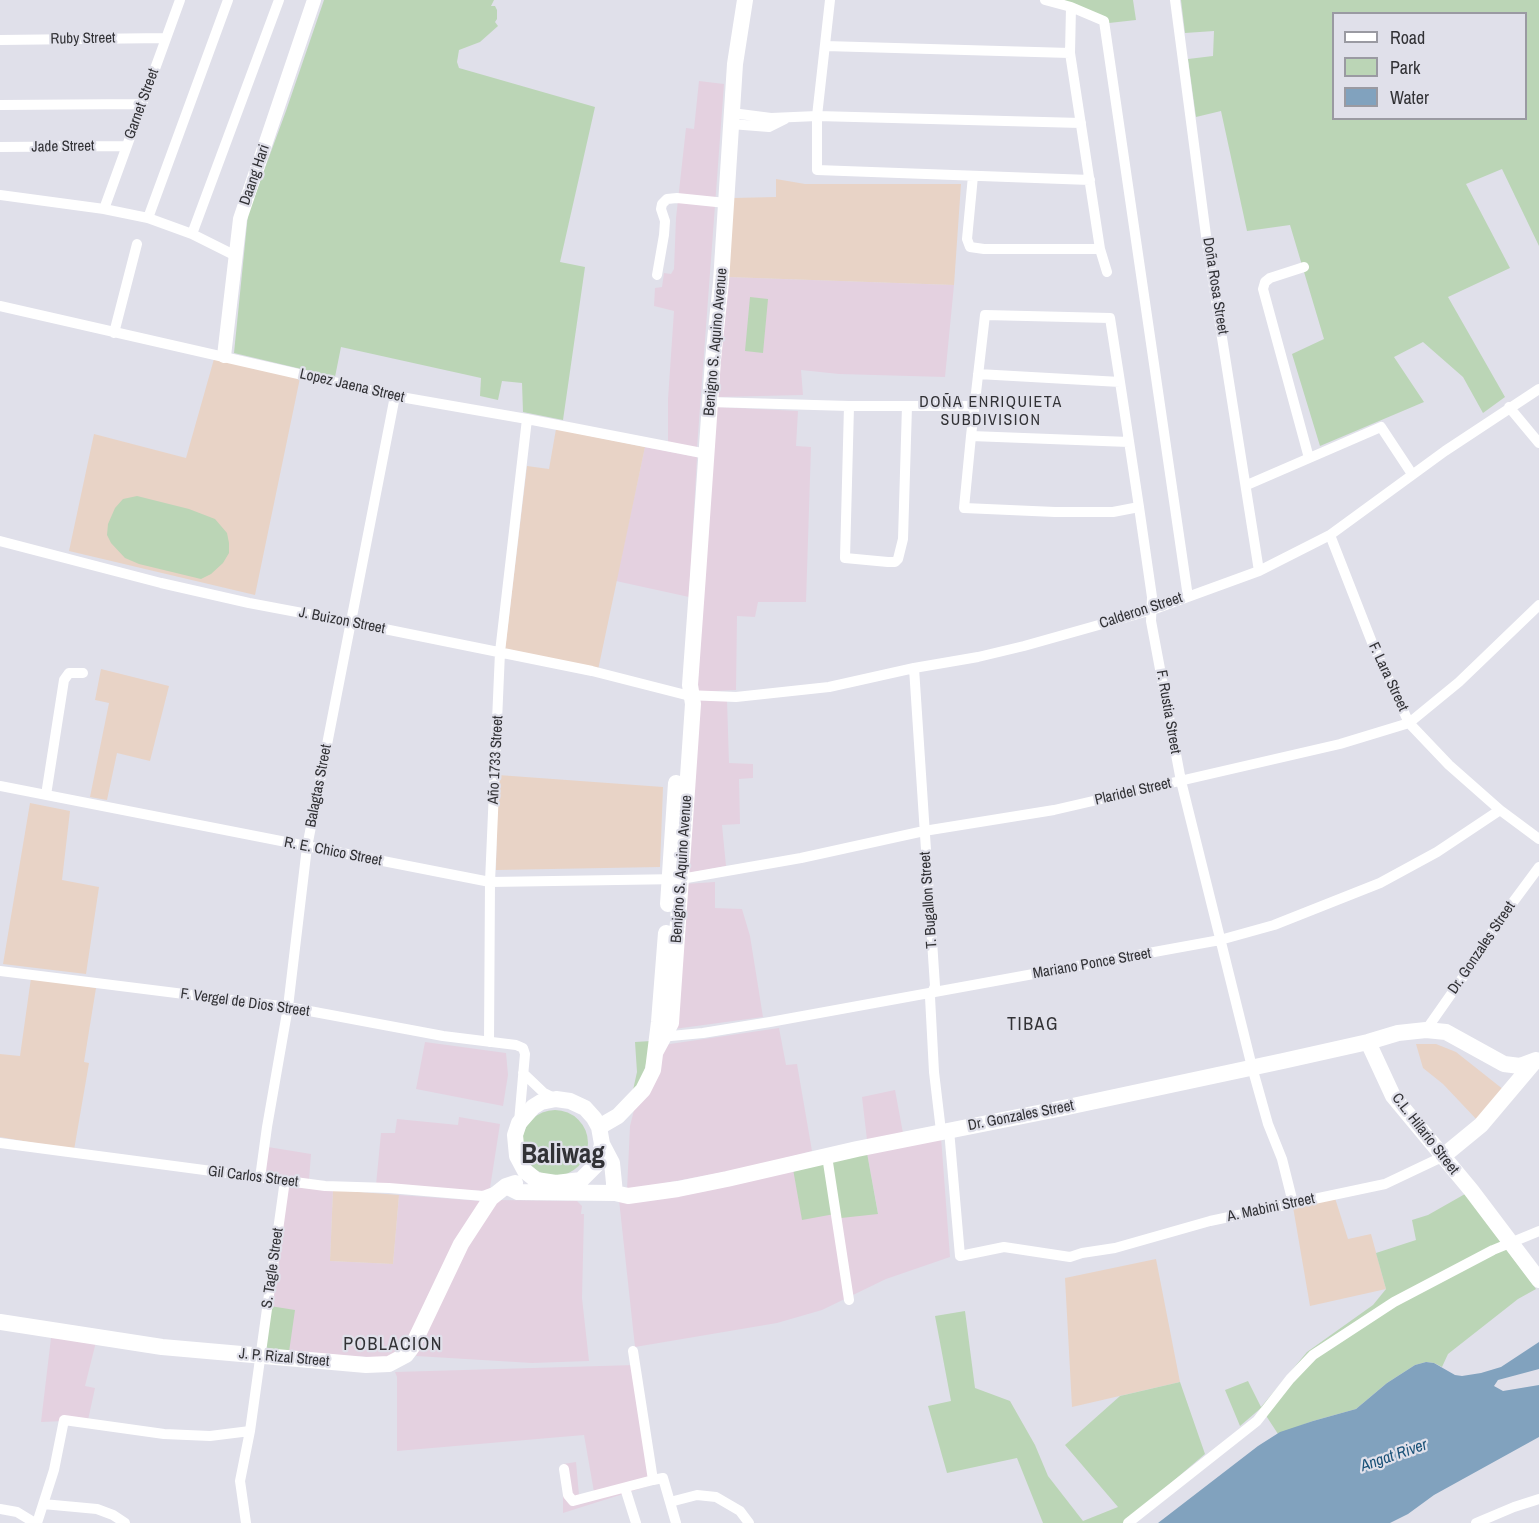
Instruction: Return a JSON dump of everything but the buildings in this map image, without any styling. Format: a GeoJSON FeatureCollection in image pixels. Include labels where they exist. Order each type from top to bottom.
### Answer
{"type":"FeatureCollection","features":[{"type":"Feature","properties":{"kind":"main road","name":"Benigno S. Aquino Avenue"},"geometry":{"type":"LineString","coordinates":[[599,1127],[618,1116],[643,1090],[653,1070],[659,1042],[675,878],[682,703],[689,692],[721,282],[735,64],[745,0]]}},
{"type":"Feature","properties":{"kind":"main road","name":"Dr. Gonzales Street"},"geometry":{"type":"LineString","coordinates":[[506,1186],[518,1192],[615,1192],[628,1196],[678,1189],[945,1131],[1064,1108],[1368,1042],[1398,1033],[1426,1030],[1446,1032],[1503,1065],[1521,1066],[1538,1059]]}},
{"type":"Feature","properties":{"kind":"main road","name":"C.L. Hilario Street"},"geometry":{"type":"LineString","coordinates":[[1368,1042],[1393,1096],[1471,1190],[1539,1280]]}},
{"type":"Feature","properties":{"kind":"main road","name":"A. Mabini Street"},"geometry":{"type":"LineString","coordinates":[[1442,1157],[1481,1125],[1538,1059]]}},
{"type":"Feature","properties":{"kind":"main road"},"geometry":{"type":"LineString","coordinates":[[543,1182],[536,1180],[525,1171],[518,1160],[515,1135],[519,1123],[533,1107],[541,1102],[556,1099],[570,1101],[585,1108],[594,1118],[599,1127],[602,1144],[612,1163],[615,1192]]}},
{"type":"Feature","properties":{"kind":"main road"},"geometry":{"type":"LineString","coordinates":[[515,1149],[511,1156],[506,1186],[518,1182],[570,1182],[584,1178],[598,1163],[602,1144]]}},
{"type":"Feature","properties":{"kind":"main road","name":"J. P. Rizal Street"},"geometry":{"type":"LineString","coordinates":[[0,1322],[162,1347],[366,1365],[389,1364],[398,1360],[411,1347],[463,1241],[492,1197],[506,1186]]}},
{"type":"Feature","properties":{"kind":"street","name":"Garnet Street"},"geometry":{"type":"LineString","coordinates":[[104,208],[180,0]]}},
{"type":"Feature","properties":{"kind":"street"},"geometry":{"type":"LineString","coordinates":[[148,218],[228,0]]}},
{"type":"Feature","properties":{"kind":"street"},"geometry":{"type":"LineString","coordinates":[[192,234],[279,0]]}},
{"type":"Feature","properties":{"kind":"street","name":"Daang Hari"},"geometry":{"type":"LineString","coordinates":[[224,356],[240,219],[314,0]]}},
{"type":"Feature","properties":{"kind":"street"},"geometry":{"type":"LineString","coordinates":[[830,0],[817,116],[817,170],[1090,180]]}},
{"type":"Feature","properties":{"kind":"street"},"geometry":{"type":"LineString","coordinates":[[1045,0],[1071,7],[1104,21],[1188,597]]}},
{"type":"Feature","properties":{"kind":"street","name":"Doña Rosa Street"},"geometry":{"type":"LineString","coordinates":[[1175,0],[1207,243],[1259,571]]}},
{"type":"Feature","properties":{"kind":"street"},"geometry":{"type":"LineString","coordinates":[[1071,7],[1070,54],[1100,249],[1107,272]]}},
{"type":"Feature","properties":{"kind":"street","name":"Ruby Street"},"geometry":{"type":"LineString","coordinates":[[0,40],[166,38]]}},
{"type":"Feature","properties":{"kind":"street"},"geometry":{"type":"LineString","coordinates":[[825,46],[1070,54]]}},
{"type":"Feature","properties":{"kind":"street"},"geometry":{"type":"LineString","coordinates":[[0,105],[142,104]]}},
{"type":"Feature","properties":{"kind":"street"},"geometry":{"type":"LineString","coordinates":[[732,118],[817,116],[1081,123]]}},
{"type":"Feature","properties":{"kind":"street","name":"Jade Street"},"geometry":{"type":"LineString","coordinates":[[0,147],[126,146]]}},
{"type":"Feature","properties":{"kind":"street"},"geometry":{"type":"LineString","coordinates":[[973,176],[968,240],[970,247],[1100,249]]}},
{"type":"Feature","properties":{"kind":"street"},"geometry":{"type":"LineString","coordinates":[[0,195],[104,208],[148,218],[192,234],[236,256]]}},
{"type":"Feature","properties":{"kind":"street"},"geometry":{"type":"LineString","coordinates":[[657,275],[664,235],[662,204],[666,199],[726,203]]}},
{"type":"Feature","properties":{"kind":"street"},"geometry":{"type":"LineString","coordinates":[[114,333],[137,244]]}},
{"type":"Feature","properties":{"kind":"street"},"geometry":{"type":"LineString","coordinates":[[1304,267],[1270,278],[1265,282],[1263,289],[1309,458]]}},
{"type":"Feature","properties":{"kind":"street","name":"Lopez Jaena Street"},"geometry":{"type":"LineString","coordinates":[[0,306],[395,396],[707,454]]}},
{"type":"Feature","properties":{"kind":"street","name":"F. Rustia Street"},"geometry":{"type":"LineString","coordinates":[[978,374],[985,315],[1110,318],[1152,597],[1151,621],[1181,781],[1252,1067],[1268,1124],[1282,1159],[1293,1203]]}},
{"type":"Feature","properties":{"kind":"street"},"geometry":{"type":"LineString","coordinates":[[1120,382],[978,374],[964,508],[1113,512],[1139,507]]}},
{"type":"Feature","properties":{"kind":"street","name":"Calderon Street"},"geometry":{"type":"LineString","coordinates":[[689,692],[736,697],[829,687],[914,668],[978,657],[1152,610],[1259,571],[1330,535],[1412,474],[1539,388]]}},
{"type":"Feature","properties":{"kind":"street","name":"Balagtas Street"},"geometry":{"type":"LineString","coordinates":[[260,1178],[288,1007],[307,847],[395,396]]}},
{"type":"Feature","properties":{"kind":"street"},"geometry":{"type":"LineString","coordinates":[[710,402],[849,406],[975,406]]}},
{"type":"Feature","properties":{"kind":"street"},"geometry":{"type":"LineString","coordinates":[[849,406],[845,558],[888,562],[895,562],[898,559],[903,539],[907,406]]}},
{"type":"Feature","properties":{"kind":"street"},"geometry":{"type":"LineString","coordinates":[[1509,407],[1539,443]]}},
{"type":"Feature","properties":{"kind":"street","name":"Año 1733 Street"},"geometry":{"type":"LineString","coordinates":[[489,1042],[490,882],[500,652],[527,419]]}},
{"type":"Feature","properties":{"kind":"street"},"geometry":{"type":"LineString","coordinates":[[1247,485],[1381,427],[1412,474]]}},
{"type":"Feature","properties":{"kind":"street"},"geometry":{"type":"LineString","coordinates":[[971,436],[1129,442]]}},
{"type":"Feature","properties":{"kind":"street","name":"F. Lara Street"},"geometry":{"type":"LineString","coordinates":[[1330,535],[1373,645],[1409,723],[1449,765],[1500,810],[1539,839]]}},
{"type":"Feature","properties":{"kind":"street","name":"J. Buizon Street"},"geometry":{"type":"LineString","coordinates":[[0,541],[161,583],[249,603],[689,692]]}},
{"type":"Feature","properties":{"kind":"street","name":"Plaridel Street"},"geometry":{"type":"LineString","coordinates":[[675,878],[801,858],[924,831],[1054,810],[1340,744],[1409,723],[1459,682],[1539,605]]}},
{"type":"Feature","properties":{"kind":"street","name":"T. Bugallon Street"},"geometry":{"type":"LineString","coordinates":[[914,668],[934,986],[930,997],[934,1072],[945,1131],[960,1256]]}},
{"type":"Feature","properties":{"kind":"street"},"geometry":{"type":"LineString","coordinates":[[46,795],[64,680],[69,673],[83,673]]}},
{"type":"Feature","properties":{"kind":"street","name":"R. E. Chico Street"},"geometry":{"type":"LineString","coordinates":[[0,786],[490,882],[675,878]]}},
{"type":"Feature","properties":{"kind":"street","name":"Mariano Ponce Street"},"geometry":{"type":"LineString","coordinates":[[659,1042],[1220,940],[1274,925],[1380,883],[1437,852],[1500,810]]}},
{"type":"Feature","properties":{"kind":"street","name":"Dr. Gonzales Street"},"geometry":{"type":"LineString","coordinates":[[1426,1030],[1502,917],[1539,867]]}},
{"type":"Feature","properties":{"kind":"street","name":"F. Vergel de Dios Street"},"geometry":{"type":"LineString","coordinates":[[0,971],[288,1007],[443,1036],[489,1042]]}},
{"type":"Feature","properties":{"kind":"street"},"geometry":{"type":"LineString","coordinates":[[489,1042],[523,1048],[525,1054],[519,1123]]}},
{"type":"Feature","properties":{"kind":"street"},"geometry":{"type":"LineString","coordinates":[[523,1073],[544,1093],[556,1099]]}},
{"type":"Feature","properties":{"kind":"street","name":"Gil Carlos Street"},"geometry":{"type":"LineString","coordinates":[[0,1143],[325,1186],[389,1188],[483,1196],[506,1186]]}},
{"type":"Feature","properties":{"kind":"street"},"geometry":{"type":"LineString","coordinates":[[827,1156],[849,1300]]}},
{"type":"Feature","properties":{"kind":"street","name":"A. Mabini Street"},"geometry":{"type":"LineString","coordinates":[[960,1256],[1004,1247],[1070,1257],[1115,1248],[1209,1221],[1385,1184],[1442,1157]]}},
{"type":"Feature","properties":{"kind":"street","name":"S. Tagle Street"},"geometry":{"type":"LineString","coordinates":[[246,1523],[240,1481],[250,1431],[285,1180]]}},
{"type":"Feature","properties":{"kind":"street"},"geometry":{"type":"LineString","coordinates":[[1128,1523],[1257,1421],[1290,1378],[1313,1355],[1394,1302],[1493,1250],[1539,1231]]}},
{"type":"Feature","properties":{"kind":"street"},"geometry":{"type":"LineString","coordinates":[[633,1351],[645,1414],[653,1480]]}},
{"type":"Feature","properties":{"kind":"street"},"geometry":{"type":"LineString","coordinates":[[0,1509],[17,1512],[36,1523],[54,1470],[64,1420],[175,1434],[210,1436],[250,1431]]}},
{"type":"Feature","properties":{"kind":"street"},"geometry":{"type":"LineString","coordinates":[[564,1469],[568,1495],[573,1501],[663,1478],[676,1523]]}},
{"type":"Feature","properties":{"kind":"street"},"geometry":{"type":"LineString","coordinates":[[626,1488],[636,1523]]}},
{"type":"Feature","properties":{"kind":"street"},"geometry":{"type":"LineString","coordinates":[[670,1502],[697,1495],[716,1497],[740,1511],[749,1523]]}},
{"type":"Feature","properties":{"kind":"street"},"geometry":{"type":"LineString","coordinates":[[1476,1523],[1539,1499]]}},
{"type":"Feature","properties":{"kind":"street"},"geometry":{"type":"LineString","coordinates":[[43,1504],[97,1509],[125,1523]]}},
{"type":"Feature","properties":{"kind":"shaded area"},"geometry":{"type":"Polygon","coordinates":[[[699,81],[724,84],[697,448],[668,442],[668,399],[674,311],[654,306],[655,288],[662,287],[664,273],[671,274],[674,269],[676,218],[686,128],[694,129],[699,81]]]}},
{"type":"Feature","properties":{"kind":"shaded area"},"geometry":{"type":"Polygon","coordinates":[[[776,179],[805,184],[961,184],[954,285],[727,277],[733,198],[776,197],[776,179]]]}},
{"type":"Feature","properties":{"kind":"shaded area"},"geometry":{"type":"Polygon","coordinates":[[[727,277],[954,285],[945,377],[839,374],[801,370],[803,395],[718,397],[727,277]]]}},
{"type":"Feature","properties":{"kind":"shaded area"},"geometry":{"type":"Polygon","coordinates":[[[214,359],[300,378],[255,595],[69,551],[94,434],[186,458],[214,359]]]}},
{"type":"Feature","properties":{"kind":"shaded area"},"geometry":{"type":"Polygon","coordinates":[[[717,407],[798,411],[796,446],[811,447],[806,602],[758,602],[755,617],[737,616],[736,690],[697,692],[717,407]]]}},
{"type":"Feature","properties":{"kind":"shaded area"},"geometry":{"type":"Polygon","coordinates":[[[556,429],[645,447],[598,670],[505,650],[527,466],[549,469],[556,429]]]}},
{"type":"Feature","properties":{"kind":"shaded area"},"geometry":{"type":"Polygon","coordinates":[[[645,447],[697,457],[689,597],[616,581],[645,447]]]}},
{"type":"Feature","properties":{"kind":"shaded area"},"geometry":{"type":"Polygon","coordinates":[[[101,669],[169,686],[150,761],[117,753],[107,800],[90,797],[109,703],[95,700],[101,669]]]}},
{"type":"Feature","properties":{"kind":"shaded area"},"geometry":{"type":"Polygon","coordinates":[[[698,700],[727,700],[729,763],[753,764],[753,778],[739,779],[740,824],[722,825],[726,866],[689,873],[698,700]]]}},
{"type":"Feature","properties":{"kind":"shaded area"},"geometry":{"type":"Polygon","coordinates":[[[498,775],[663,787],[660,867],[496,870],[498,775]]]}},
{"type":"Feature","properties":{"kind":"shaded area"},"geometry":{"type":"Polygon","coordinates":[[[30,803],[70,811],[62,880],[99,887],[86,974],[3,964],[30,803]]]}},
{"type":"Feature","properties":{"kind":"shaded area"},"geometry":{"type":"Polygon","coordinates":[[[715,882],[715,908],[742,909],[750,936],[763,1017],[674,1029],[685,884],[715,882]]]}},
{"type":"Feature","properties":{"kind":"shaded area"},"geometry":{"type":"Polygon","coordinates":[[[31,978],[96,988],[84,1062],[89,1063],[74,1150],[0,1137],[0,1054],[20,1056],[31,978]]]}},
{"type":"Feature","properties":{"kind":"shaded area"},"geometry":{"type":"Polygon","coordinates":[[[779,1028],[786,1065],[797,1064],[812,1151],[751,1167],[627,1190],[630,1126],[634,1110],[663,1045],[779,1028]]]}},
{"type":"Feature","properties":{"kind":"shaded area"},"geometry":{"type":"Polygon","coordinates":[[[425,1042],[506,1053],[508,1075],[503,1106],[416,1089],[425,1042]]]}},
{"type":"Feature","properties":{"kind":"shaded area"},"geometry":{"type":"Polygon","coordinates":[[[1416,1044],[1436,1044],[1456,1052],[1504,1090],[1478,1121],[1443,1084],[1423,1068],[1416,1044]]]}},
{"type":"Feature","properties":{"kind":"shaded area"},"geometry":{"type":"Polygon","coordinates":[[[895,1090],[903,1133],[867,1140],[862,1097],[895,1090]]]}},
{"type":"Feature","properties":{"kind":"shaded area"},"geometry":{"type":"Polygon","coordinates":[[[459,1117],[500,1124],[490,1188],[485,1191],[376,1185],[381,1133],[395,1133],[397,1119],[458,1125],[459,1117]]]}},
{"type":"Feature","properties":{"kind":"shaded area"},"geometry":{"type":"Polygon","coordinates":[[[941,1137],[950,1257],[886,1279],[822,1310],[777,1323],[635,1347],[619,1200],[793,1169],[841,1213],[878,1213],[867,1153],[941,1137]]]}},
{"type":"Feature","properties":{"kind":"shaded area"},"geometry":{"type":"Polygon","coordinates":[[[268,1147],[311,1154],[309,1180],[264,1176],[268,1147]]]}},
{"type":"Feature","properties":{"kind":"shaded area"},"geometry":{"type":"Polygon","coordinates":[[[287,1187],[333,1190],[330,1261],[393,1264],[399,1195],[481,1201],[404,1344],[397,1351],[385,1358],[289,1352],[270,1306],[287,1187]]]}},
{"type":"Feature","properties":{"kind":"shaded area"},"geometry":{"type":"Polygon","coordinates":[[[333,1190],[399,1195],[393,1264],[330,1261],[333,1190]]]}},
{"type":"Feature","properties":{"kind":"shaded area"},"geometry":{"type":"Polygon","coordinates":[[[1335,1198],[1348,1239],[1371,1234],[1386,1289],[1310,1306],[1293,1207],[1335,1198]]]}},
{"type":"Feature","properties":{"kind":"shaded area"},"geometry":{"type":"Polygon","coordinates":[[[497,1200],[577,1201],[582,1206],[581,1214],[584,1214],[582,1298],[589,1361],[532,1363],[416,1356],[459,1261],[497,1200]]]}},
{"type":"Feature","properties":{"kind":"shaded area"},"geometry":{"type":"Polygon","coordinates":[[[1156,1259],[1180,1382],[1072,1407],[1065,1278],[1156,1259]]]}},
{"type":"Feature","properties":{"kind":"shaded area"},"geometry":{"type":"Polygon","coordinates":[[[51,1338],[96,1342],[85,1386],[95,1388],[88,1420],[41,1422],[51,1338]]]}},
{"type":"Feature","properties":{"kind":"shaded area"},"geometry":{"type":"Polygon","coordinates":[[[635,1365],[658,1483],[563,1513],[563,1464],[576,1462],[579,1495],[594,1492],[584,1435],[397,1451],[397,1377],[395,1372],[635,1365]]]}},
{"type":"Feature","properties":{"kind":"green space"},"geometry":{"type":"Polygon","coordinates":[[[324,0],[494,0],[491,6],[495,6],[497,10],[495,22],[498,26],[480,42],[459,50],[457,62],[459,68],[595,107],[560,262],[585,267],[563,420],[523,412],[522,383],[502,381],[498,400],[480,396],[481,378],[341,347],[335,377],[234,353],[248,214],[324,0]]]}},
{"type":"Feature","properties":{"kind":"green space"},"geometry":{"type":"Polygon","coordinates":[[[1053,0],[1133,0],[1136,20],[1109,23],[1053,0]]]}},
{"type":"Feature","properties":{"kind":"green space"},"geometry":{"type":"Polygon","coordinates":[[[1181,0],[1539,0],[1539,246],[1502,169],[1466,184],[1510,268],[1448,297],[1505,397],[1483,413],[1463,377],[1423,342],[1394,357],[1424,402],[1320,446],[1292,354],[1324,339],[1290,225],[1247,231],[1221,111],[1196,117],[1188,59],[1213,56],[1214,31],[1185,33],[1181,0]]]}},
{"type":"Feature","properties":{"kind":"green space"},"geometry":{"type":"Polygon","coordinates":[[[750,297],[768,299],[763,353],[745,351],[750,297]]]}},
{"type":"Feature","properties":{"kind":"green space"},"geometry":{"type":"Polygon","coordinates":[[[137,496],[189,509],[215,519],[227,533],[229,543],[229,553],[223,563],[211,574],[201,579],[139,564],[125,558],[107,535],[108,524],[115,508],[123,499],[137,496]]]}},
{"type":"Feature","properties":{"kind":"green space"},"geometry":{"type":"Polygon","coordinates":[[[651,1041],[642,1082],[633,1090],[637,1072],[635,1042],[651,1041]]]}},
{"type":"Feature","properties":{"kind":"green space"},"geometry":{"type":"Polygon","coordinates":[[[555,1110],[568,1113],[578,1120],[585,1130],[588,1143],[585,1156],[578,1166],[568,1173],[555,1176],[542,1173],[532,1166],[525,1156],[522,1143],[525,1130],[532,1120],[542,1113],[555,1110]]]}},
{"type":"Feature","properties":{"kind":"green space"},"geometry":{"type":"Polygon","coordinates":[[[867,1153],[878,1214],[841,1218],[840,1213],[802,1220],[793,1169],[867,1153]]]}},
{"type":"Feature","properties":{"kind":"green space"},"geometry":{"type":"Polygon","coordinates":[[[1465,1194],[1536,1289],[1518,1299],[1448,1354],[1442,1367],[1426,1362],[1415,1365],[1387,1383],[1356,1409],[1278,1434],[1261,1408],[1240,1426],[1225,1390],[1248,1381],[1261,1407],[1307,1352],[1373,1305],[1386,1289],[1376,1253],[1416,1240],[1412,1220],[1428,1215],[1465,1194]]]}},
{"type":"Feature","properties":{"kind":"green space"},"geometry":{"type":"Polygon","coordinates":[[[270,1306],[295,1310],[289,1352],[264,1350],[270,1306]]]}},
{"type":"Feature","properties":{"kind":"green space"},"geometry":{"type":"Polygon","coordinates":[[[965,1311],[975,1388],[1010,1401],[1035,1445],[1048,1476],[1083,1521],[1118,1507],[1065,1445],[1120,1396],[1180,1382],[1205,1454],[1124,1523],[1043,1523],[1017,1458],[947,1473],[928,1406],[951,1401],[935,1316],[965,1311]]]}},
{"type":"Feature","properties":{"kind":"water","name":"Angat River"},"geometry":{"type":"Polygon","coordinates":[[[1539,1342],[1539,1369],[1498,1380],[1494,1386],[1503,1391],[1539,1385],[1539,1437],[1434,1495],[1408,1514],[1390,1523],[1158,1523],[1258,1446],[1280,1432],[1356,1409],[1387,1383],[1415,1365],[1426,1362],[1434,1363],[1455,1375],[1462,1376],[1481,1373],[1501,1367],[1539,1342]]]}},
{"type":"Feature","properties":{"kind":"district","name":"DOÑA ENRIQUIETA SUBDIVISION"},"geometry":{"type":"Point","coordinates":[991,412]}},
{"type":"Feature","properties":{"kind":"district","name":"TIBAG"},"geometry":{"type":"Point","coordinates":[1033,1025]}},
{"type":"Feature","properties":{"kind":"district","name":"Baliwag"},"geometry":{"type":"Point","coordinates":[563,1156]}},
{"type":"Feature","properties":{"kind":"district","name":"POBLACION"},"geometry":{"type":"Point","coordinates":[393,1345]}}]}
